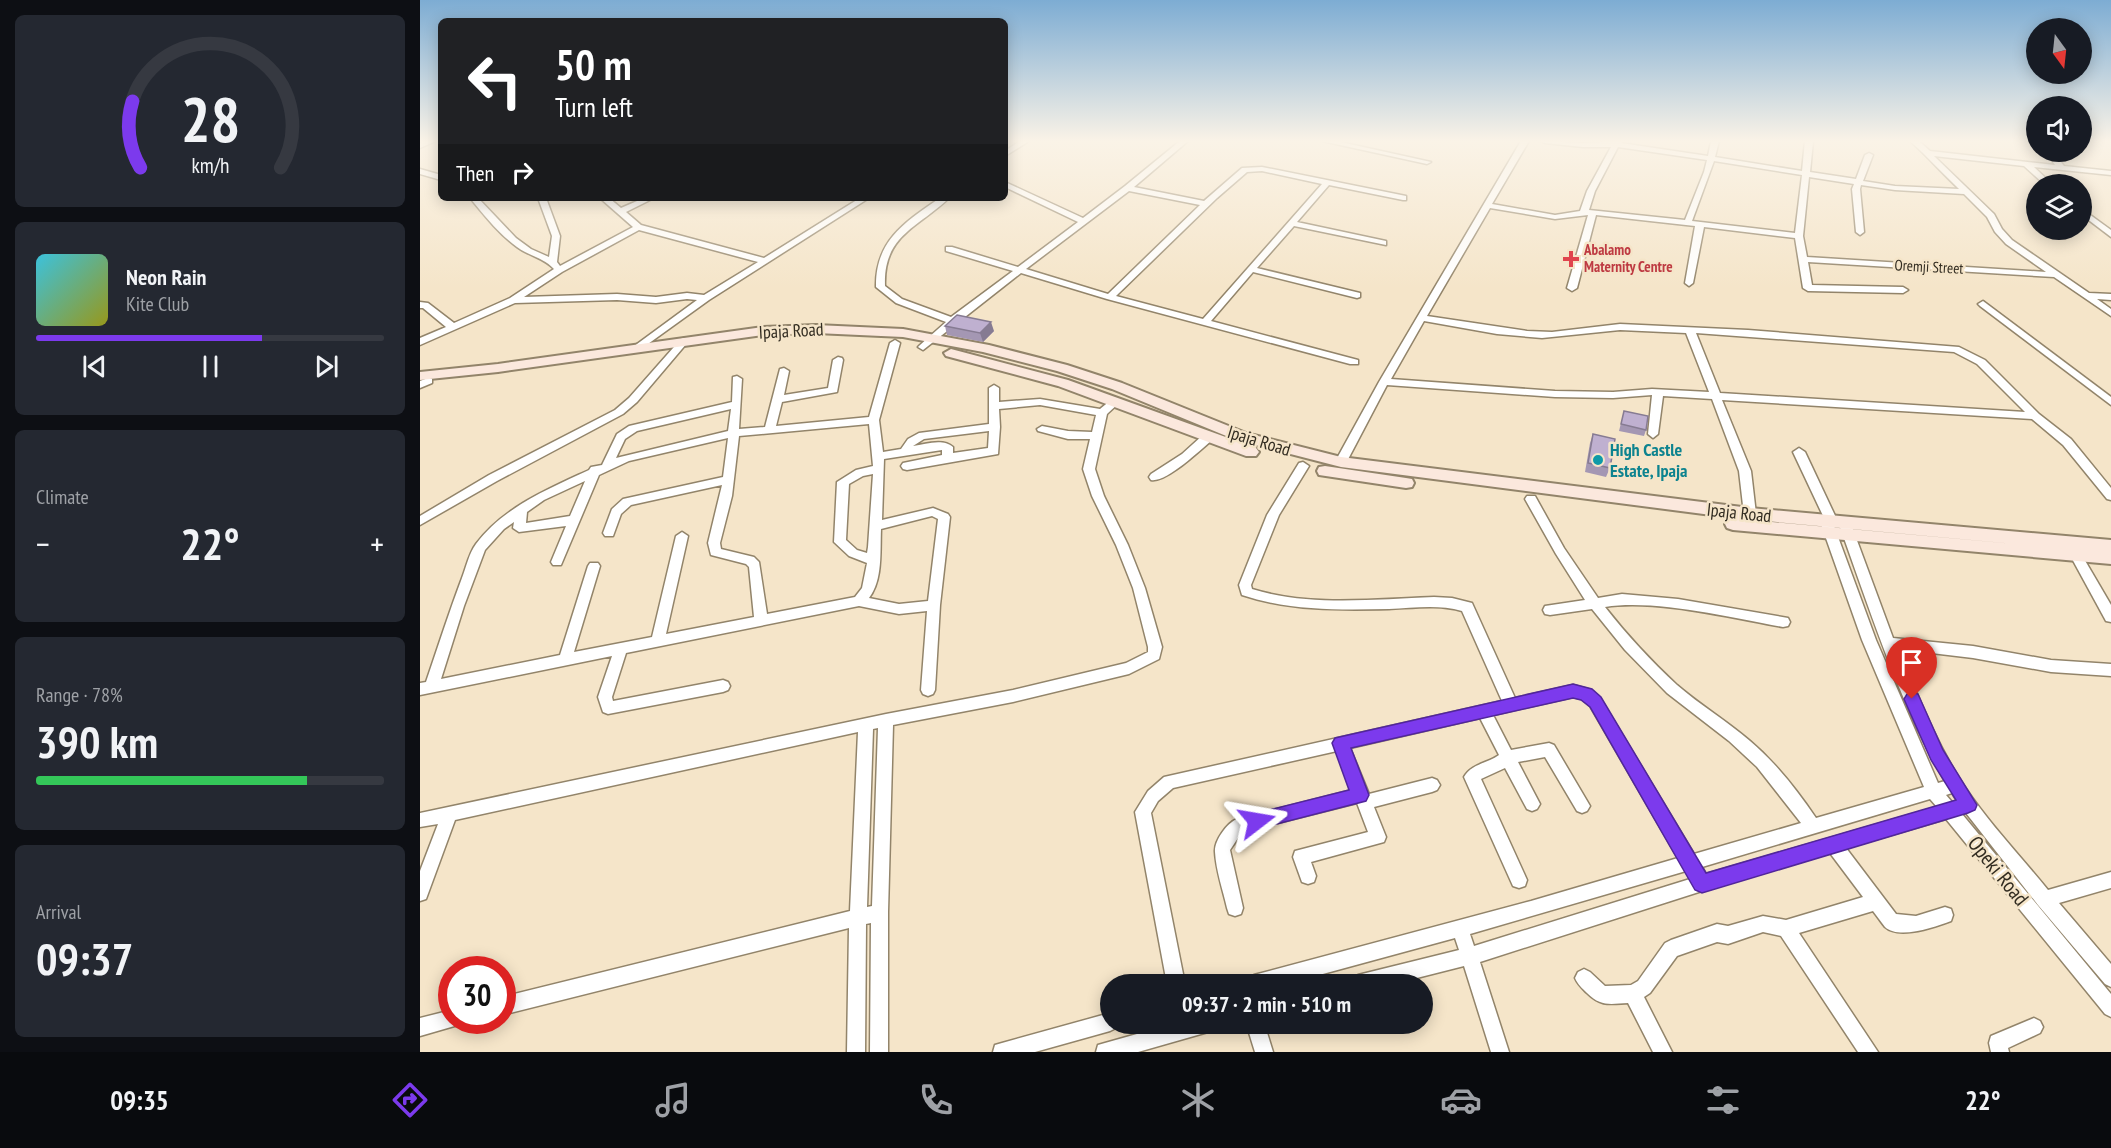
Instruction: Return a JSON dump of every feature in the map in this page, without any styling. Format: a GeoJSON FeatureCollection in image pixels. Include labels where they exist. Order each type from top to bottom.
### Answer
{"type":"FeatureCollection","features":[{"type":"Feature","properties":{"kind":"main road","name":"Ipaja Road"},"geometry":{"type":"LineString","coordinates":[[422,381],[681,345],[763,331],[816,329],[875,331],[928,342],[994,350],[1062,368],[1117,386],[1241,437],[1341,462],[1837,527],[2111,558]]}},
{"type":"Feature","properties":{"kind":"main road","name":"Ipaja Road"},"geometry":{"type":"LineString","coordinates":[[422,381],[638,347],[792,338],[837,338],[895,343],[928,342],[1064,383],[1207,438],[1303,466],[1346,475],[1531,499],[1837,527],[2111,546]]}},
{"type":"Feature","properties":{"kind":"street"},"geometry":{"type":"LineString","coordinates":[[1018,190],[1083,221]]}},
{"type":"Feature","properties":{"kind":"street"},"geometry":{"type":"LineString","coordinates":[[928,342],[952,321],[1125,190]]}},
{"type":"Feature","properties":{"kind":"street"},"geometry":{"type":"LineString","coordinates":[[1138,190],[1206,204]]}},
{"type":"Feature","properties":{"kind":"street"},"geometry":{"type":"LineString","coordinates":[[1110,297],[1221,190]]}},
{"type":"Feature","properties":{"kind":"street"},"geometry":{"type":"LineString","coordinates":[[1205,322],[1321,190]]}},
{"type":"Feature","properties":{"kind":"street"},"geometry":{"type":"LineString","coordinates":[[1363,190],[1403,198]]}},
{"type":"Feature","properties":{"kind":"street"},"geometry":{"type":"LineString","coordinates":[[1341,462],[1384,382],[1498,190]]}},
{"type":"Feature","properties":{"kind":"street"},"geometry":{"type":"LineString","coordinates":[[1572,288],[1592,190]]}},
{"type":"Feature","properties":{"kind":"street"},"geometry":{"type":"LineString","coordinates":[[1688,222],[1700,190]]}},
{"type":"Feature","properties":{"kind":"street"},"geometry":{"type":"LineString","coordinates":[[1804,190],[1799,236],[1808,288],[1813,290],[1903,290]]}},
{"type":"Feature","properties":{"kind":"street"},"geometry":{"type":"LineString","coordinates":[[1856,190],[1860,232]]}},
{"type":"Feature","properties":{"kind":"street"},"geometry":{"type":"LineString","coordinates":[[1909,190],[1966,192],[1991,216],[1998,230],[2009,242],[2111,313]]}},
{"type":"Feature","properties":{"kind":"street"},"geometry":{"type":"LineString","coordinates":[[476,201],[491,219],[527,251],[556,265]]}},
{"type":"Feature","properties":{"kind":"street"},"geometry":{"type":"LineString","coordinates":[[547,201],[556,236],[556,265]]}},
{"type":"Feature","properties":{"kind":"street"},"geometry":{"type":"LineString","coordinates":[[607,201],[638,227],[766,261]]}},
{"type":"Feature","properties":{"kind":"street"},"geometry":{"type":"LineString","coordinates":[[620,212],[644,201]]}},
{"type":"Feature","properties":{"kind":"street"},"geometry":{"type":"LineString","coordinates":[[638,347],[706,298],[860,201]]}},
{"type":"Feature","properties":{"kind":"street"},"geometry":{"type":"LineString","coordinates":[[941,201],[897,235],[887,247],[880,279],[881,287],[899,301],[952,321]]}},
{"type":"Feature","properties":{"kind":"street"},"geometry":{"type":"LineString","coordinates":[[1489,206],[1555,217],[1578,216],[1588,212],[1799,236]]}},
{"type":"Feature","properties":{"kind":"street"},"geometry":{"type":"LineString","coordinates":[[2092,219],[2111,234]]}},
{"type":"Feature","properties":{"kind":"street"},"geometry":{"type":"LineString","coordinates":[[1292,223],[1383,243]]}},
{"type":"Feature","properties":{"kind":"street"},"geometry":{"type":"LineString","coordinates":[[1689,283],[1700,224]]}},
{"type":"Feature","properties":{"kind":"street"},"geometry":{"type":"LineString","coordinates":[[420,342],[513,300],[556,265],[638,227]]}},
{"type":"Feature","properties":{"kind":"street"},"geometry":{"type":"LineString","coordinates":[[949,249],[1110,297],[1354,362]]}},
{"type":"Feature","properties":{"kind":"street","name":"Oremji Street"},"geometry":{"type":"LineString","coordinates":[[1803,259],[2055,275]]}},
{"type":"Feature","properties":{"kind":"street"},"geometry":{"type":"LineString","coordinates":[[1251,269],[1357,294]]}},
{"type":"Feature","properties":{"kind":"street"},"geometry":{"type":"LineString","coordinates":[[513,300],[617,297],[656,300],[687,296],[706,298]]}},
{"type":"Feature","properties":{"kind":"street"},"geometry":{"type":"LineString","coordinates":[[2086,296],[2111,297]]}},
{"type":"Feature","properties":{"kind":"street"},"geometry":{"type":"LineString","coordinates":[[422,303],[453,327]]}},
{"type":"Feature","properties":{"kind":"street"},"geometry":{"type":"LineString","coordinates":[[1983,304],[2111,402]]}},
{"type":"Feature","properties":{"kind":"street"},"geometry":{"type":"LineString","coordinates":[[1423,318],[1519,334],[1557,334],[1604,327],[1690,330],[1956,349],[1981,362],[2035,416],[2067,442],[2111,496]]}},
{"type":"Feature","properties":{"kind":"street"},"geometry":{"type":"LineString","coordinates":[[1690,330],[1745,471],[1750,514]]}},
{"type":"Feature","properties":{"kind":"street"},"geometry":{"type":"LineString","coordinates":[[859,601],[870,583],[876,526],[879,462],[874,420],[895,343]]}},
{"type":"Feature","properties":{"kind":"street"},"geometry":{"type":"LineString","coordinates":[[420,521],[493,478],[619,412],[633,400],[681,345]]}},
{"type":"Feature","properties":{"kind":"street"},"geometry":{"type":"LineString","coordinates":[[778,399],[833,390],[838,360]]}},
{"type":"Feature","properties":{"kind":"street"},"geometry":{"type":"LineString","coordinates":[[770,430],[784,371]]}},
{"type":"Feature","properties":{"kind":"street"},"geometry":{"type":"LineString","coordinates":[[737,379],[737,404],[728,480],[714,543],[715,552],[750,560],[754,565],[761,620]]}},
{"type":"Feature","properties":{"kind":"street"},"geometry":{"type":"LineString","coordinates":[[1384,382],[1475,389],[1612,395],[1639,391],[2035,416]]}},
{"type":"Feature","properties":{"kind":"street"},"geometry":{"type":"LineString","coordinates":[[907,466],[994,451],[994,388]]}},
{"type":"Feature","properties":{"kind":"street"},"geometry":{"type":"LineString","coordinates":[[1653,434],[1658,392]]}},
{"type":"Feature","properties":{"kind":"street"},"geometry":{"type":"LineString","coordinates":[[995,406],[1040,402],[1102,413]]}},
{"type":"Feature","properties":{"kind":"street"},"geometry":{"type":"LineString","coordinates":[[420,820],[886,720],[1013,696],[1129,668],[1154,655],[1155,646],[1139,588],[1122,545],[1098,496],[1089,469],[1102,413],[1115,402]]}},
{"type":"Feature","properties":{"kind":"street"},"geometry":{"type":"LineString","coordinates":[[607,465],[621,437],[633,429],[737,404]]}},
{"type":"Feature","properties":{"kind":"street"},"geometry":{"type":"LineString","coordinates":[[619,412],[633,429]]}},
{"type":"Feature","properties":{"kind":"street"},"geometry":{"type":"LineString","coordinates":[[426,687],[480,548],[500,526],[540,497],[626,458],[733,433],[874,420]]}},
{"type":"Feature","properties":{"kind":"street"},"geometry":{"type":"LineString","coordinates":[[905,451],[914,439],[923,436],[995,428]]}},
{"type":"Feature","properties":{"kind":"street"},"geometry":{"type":"LineString","coordinates":[[1042,429],[1068,435],[1097,436]]}},
{"type":"Feature","properties":{"kind":"street"},"geometry":{"type":"LineString","coordinates":[[1155,477],[1186,457],[1207,438]]}},
{"type":"Feature","properties":{"kind":"street"},"geometry":{"type":"LineString","coordinates":[[872,560],[853,553],[840,542],[843,482],[905,451],[942,446],[946,447],[948,458]]}},
{"type":"Feature","properties":{"kind":"street"},"geometry":{"type":"LineString","coordinates":[[1799,452],[1837,527]]}},
{"type":"Feature","properties":{"kind":"street"},"geometry":{"type":"LineString","coordinates":[[1303,466],[1273,515],[1245,585],[1247,592],[1259,598],[1305,603],[1434,602],[1467,607],[1511,704]]}},
{"type":"Feature","properties":{"kind":"street"},"geometry":{"type":"LineString","coordinates":[[557,562],[596,470]]}},
{"type":"Feature","properties":{"kind":"street"},"geometry":{"type":"LineString","coordinates":[[609,532],[616,512],[627,502],[728,480]]}},
{"type":"Feature","properties":{"kind":"street"},"geometry":{"type":"LineString","coordinates":[[1531,499],[1553,542],[1594,602],[1629,645],[1673,689],[1746,747],[1784,784],[1812,825]]}},
{"type":"Feature","properties":{"kind":"street"},"geometry":{"type":"LineString","coordinates":[[876,526],[933,512],[944,517],[934,605],[928,690]]}},
{"type":"Feature","properties":{"kind":"street"},"geometry":{"type":"LineString","coordinates":[[517,513],[522,514],[519,528],[575,520]]}},
{"type":"Feature","properties":{"kind":"street","name":"Opeki Road"},"geometry":{"type":"LineString","coordinates":[[1837,527],[1937,754],[1955,785],[1968,805],[2111,978]]}},
{"type":"Feature","properties":{"kind":"street","name":"Opeki Road"},"geometry":{"type":"LineString","coordinates":[[1837,527],[1869,640],[1934,792],[2111,1008]]}},
{"type":"Feature","properties":{"kind":"street"},"geometry":{"type":"LineString","coordinates":[[657,643],[682,536]]}},
{"type":"Feature","properties":{"kind":"street"},"geometry":{"type":"LineString","coordinates":[[2076,555],[2111,617]]}},
{"type":"Feature","properties":{"kind":"street"},"geometry":{"type":"LineString","coordinates":[[566,658],[594,566]]}},
{"type":"Feature","properties":{"kind":"street"},"geometry":{"type":"LineString","coordinates":[[1550,610],[1622,599],[1678,604],[1783,622]]}},
{"type":"Feature","properties":{"kind":"street"},"geometry":{"type":"LineString","coordinates":[[426,687],[566,658],[657,643],[859,601],[899,609],[934,605]]}},
{"type":"Feature","properties":{"kind":"street"},"geometry":{"type":"LineString","coordinates":[[1888,644],[1973,652],[2051,666],[2111,670]]}},
{"type":"Feature","properties":{"kind":"street"},"geometry":{"type":"LineString","coordinates":[[621,649],[605,697],[608,708],[723,686]]}},
{"type":"Feature","properties":{"kind":"street"},"geometry":{"type":"LineString","coordinates":[[1174,974],[1143,812],[1154,796],[1169,782],[1573,691],[1586,694],[1595,702],[1702,883]]}},
{"type":"Feature","properties":{"kind":"street"},"geometry":{"type":"LineString","coordinates":[[1483,711],[1532,804]]}},
{"type":"Feature","properties":{"kind":"street"},"geometry":{"type":"LineString","coordinates":[[879,1052],[880,912],[886,720]]}},
{"type":"Feature","properties":{"kind":"street"},"geometry":{"type":"LineString","coordinates":[[856,1052],[858,918],[866,725]]}},
{"type":"Feature","properties":{"kind":"street"},"geometry":{"type":"LineString","coordinates":[[1308,876],[1301,857],[1378,837],[1341,743]]}},
{"type":"Feature","properties":{"kind":"street"},"geometry":{"type":"LineString","coordinates":[[1519,880],[1472,777],[1480,771],[1496,766],[1507,757],[1549,750],[1582,806]]}},
{"type":"Feature","properties":{"kind":"street"},"geometry":{"type":"LineString","coordinates":[[1235,908],[1222,850],[1237,826],[1432,785]]}},
{"type":"Feature","properties":{"kind":"street"},"geometry":{"type":"LineString","coordinates":[[1291,974],[1690,863],[1812,825],[1955,785]]}},
{"type":"Feature","properties":{"kind":"street"},"geometry":{"type":"LineString","coordinates":[[1398,974],[1470,956],[1702,883],[1968,805]]}},
{"type":"Feature","properties":{"kind":"street"},"geometry":{"type":"LineString","coordinates":[[420,893],[449,814]]}},
{"type":"Feature","properties":{"kind":"street"},"geometry":{"type":"LineString","coordinates":[[1833,844],[1892,922],[1916,924],[1945,915]]}},
{"type":"Feature","properties":{"kind":"street"},"geometry":{"type":"LineString","coordinates":[[2044,899],[2111,880]]}},
{"type":"Feature","properties":{"kind":"street"},"geometry":{"type":"LineString","coordinates":[[1584,978],[1602,995],[1633,994],[1644,987],[1671,949],[1717,933],[1728,935],[1763,924],[1786,929],[1875,902]]}},
{"type":"Feature","properties":{"kind":"street"},"geometry":{"type":"LineString","coordinates":[[516,1003],[880,912]]}},
{"type":"Feature","properties":{"kind":"street"},"geometry":{"type":"LineString","coordinates":[[1460,928],[1500,1052]]}},
{"type":"Feature","properties":{"kind":"street"},"geometry":{"type":"LineString","coordinates":[[1786,929],[1869,1052]]}},
{"type":"Feature","properties":{"kind":"street"},"geometry":{"type":"LineString","coordinates":[[1633,994],[1663,1052]]}},
{"type":"Feature","properties":{"kind":"street"},"geometry":{"type":"LineString","coordinates":[[420,1027],[438,1022]]}},
{"type":"Feature","properties":{"kind":"street"},"geometry":{"type":"LineString","coordinates":[[1002,1052],[1100,1025]]}},
{"type":"Feature","properties":{"kind":"street"},"geometry":{"type":"LineString","coordinates":[[2000,1052],[1998,1043],[2034,1027]]}},
{"type":"Feature","properties":{"kind":"street"},"geometry":{"type":"LineString","coordinates":[[1105,1052],[1160,1034]]}},
{"type":"Feature","properties":{"kind":"street"},"geometry":{"type":"LineString","coordinates":[[1258,1034],[1264,1052]]}},
{"type":"Feature","properties":{"kind":"building"},"geometry":{"type":"Polygon","coordinates":[[[957,315],[991,322],[980,333],[945,326],[957,315]]]}},
{"type":"Feature","properties":{"kind":"building"},"geometry":{"type":"Polygon","coordinates":[[[1624,411],[1648,416],[1646,430],[1621,424],[1624,411]]]}},
{"type":"Feature","properties":{"kind":"building","name":"High Castle Estate, Ipaja"},"geometry":{"type":"Polygon","coordinates":[[[1593,434],[1615,439],[1610,468],[1588,463],[1593,434]]]}},
{"type":"Feature","properties":{"kind":"place","name":"Abalamo Maternity Centre"},"geometry":{"type":"Point","coordinates":[1571,259]}},
{"type":"Feature","properties":{"kind":"place","name":"High Castle Estate, Ipaja"},"geometry":{"type":"Point","coordinates":[1598,460]}},
{"type":"Feature","properties":{"kind":"route"},"geometry":{"type":"LineString","coordinates":[[1257,821],[1360,795],[1341,743],[1573,691],[1586,694],[1595,702],[1702,883],[1968,805],[1937,754],[1912,699]]}}]}
